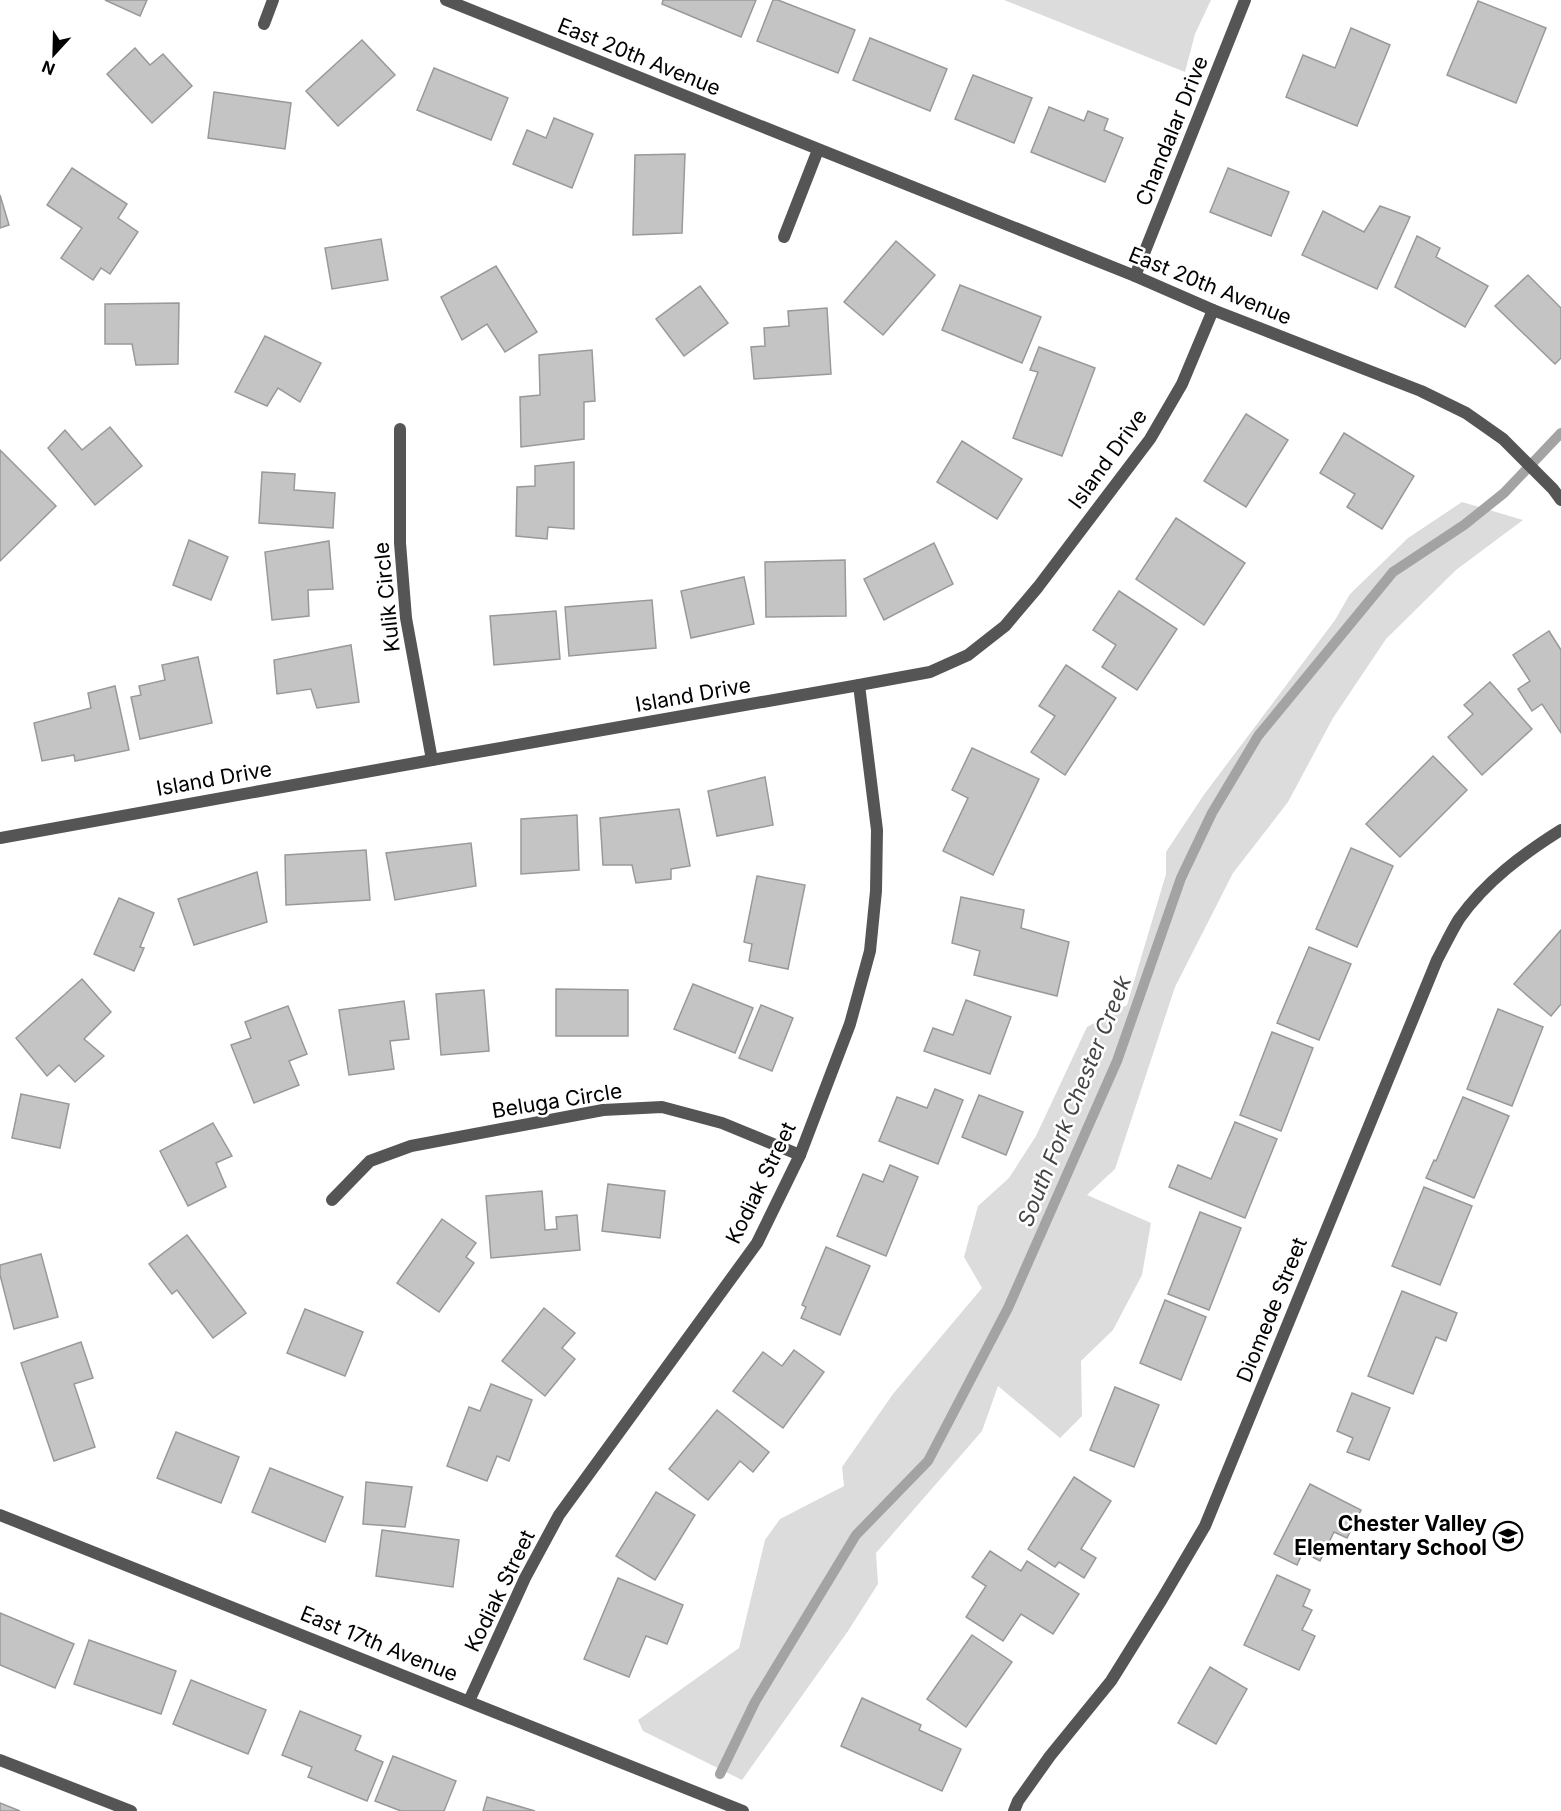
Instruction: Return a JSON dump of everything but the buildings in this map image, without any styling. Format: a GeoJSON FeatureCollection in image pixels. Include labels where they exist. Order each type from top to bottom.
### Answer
{"type":"FeatureCollection","features":[{"type":"Feature","properties":{"kind":"street"},"geometry":{"type":"LineString","coordinates":[[264,24],[273,0]]}},
{"type":"Feature","properties":{"kind":"street","name":"East 20th Avenue"},"geometry":{"type":"LineString","coordinates":[[446,0],[1135,276],[1213,310],[1421,391],[1466,412],[1503,439],[1561,500]]}},
{"type":"Feature","properties":{"kind":"street","name":"Chandalar Drive"},"geometry":{"type":"LineString","coordinates":[[1135,276],[1245,0]]}},
{"type":"Feature","properties":{"kind":"street"},"geometry":{"type":"LineString","coordinates":[[784,237],[818,150]]}},
{"type":"Feature","properties":{"kind":"street","name":"Island Drive"},"geometry":{"type":"LineString","coordinates":[[0,838],[930,672],[968,655],[1005,626],[1038,587],[1150,438],[1182,384],[1213,310]]}},
{"type":"Feature","properties":{"kind":"street","name":"Kulik Circle"},"geometry":{"type":"LineString","coordinates":[[400,429],[400,543],[406,618],[432,760]]}},
{"type":"Feature","properties":{"kind":"street","name":"Kodiak Street"},"geometry":{"type":"LineString","coordinates":[[469,1701],[525,1578],[560,1515],[756,1243],[800,1155],[850,1024],[870,951],[876,891],[877,830],[860,686]]}},
{"type":"Feature","properties":{"kind":"street","name":"Diomede Street"},"geometry":{"type":"LineString","coordinates":[[1014,1811],[1018,1801],[1050,1756],[1111,1681],[1205,1526],[1437,960],[1453,930],[1485,887],[1520,856],[1561,830]]}},
{"type":"Feature","properties":{"kind":"street","name":"Beluga Circle"},"geometry":{"type":"LineString","coordinates":[[332,1200],[370,1161],[411,1146],[603,1110],[662,1107],[722,1123],[800,1155]]}},
{"type":"Feature","properties":{"kind":"street","name":"East 17th Avenue"},"geometry":{"type":"LineString","coordinates":[[0,1515],[743,1811]]}},
{"type":"Feature","properties":{"kind":"street"},"geometry":{"type":"LineString","coordinates":[[0,1760],[131,1811]]}},
{"type":"Feature","properties":{"kind":"shaded area"},"geometry":{"type":"Polygon","coordinates":[[[1004,0],[1211,0],[1195,34],[1185,72],[1004,0]]]}},
{"type":"Feature","properties":{"kind":"shaded area"},"geometry":{"type":"Polygon","coordinates":[[[1462,502],[1523,520],[1456,570],[1386,639],[1333,718],[1288,802],[1233,873],[1175,987],[1115,1169],[1087,1195],[1151,1223],[1142,1275],[1113,1330],[1081,1361],[1082,1416],[1060,1438],[998,1386],[982,1431],[876,1553],[878,1584],[848,1631],[742,1780],[643,1731],[638,1720],[739,1648],[765,1540],[780,1519],[844,1486],[842,1467],[893,1394],[982,1288],[964,1257],[978,1206],[1009,1178],[1036,1136],[1087,1027],[1127,1005],[1166,874],[1166,852],[1203,796],[1335,620],[1350,594],[1408,538],[1462,502]]]}},
{"type":"Feature","properties":{"kind":"waterway","name":"South Fork Chester Creek"},"geometry":{"type":"LineString","coordinates":[[720,1774],[755,1702],[856,1535],[928,1461],[1008,1308],[1117,1061],[1181,878],[1212,813],[1258,736],[1393,572],[1464,525],[1504,493],[1561,433]]}},
{"type":"Feature","properties":{"kind":"place","name":"Chester Valley Elementary School"},"geometry":{"type":"Point","coordinates":[1508,1536]}}]}
